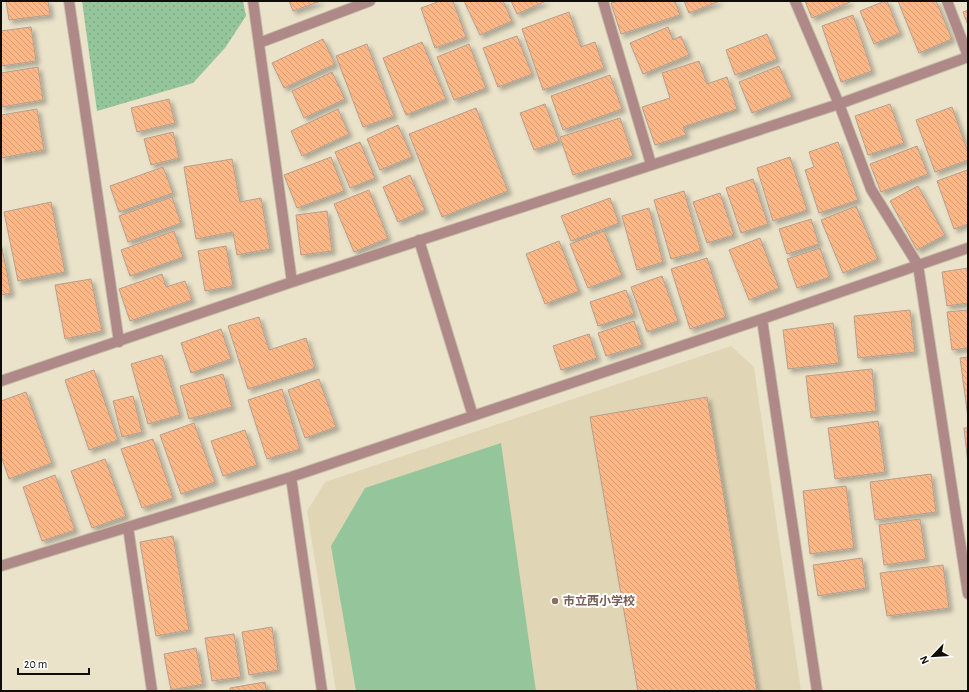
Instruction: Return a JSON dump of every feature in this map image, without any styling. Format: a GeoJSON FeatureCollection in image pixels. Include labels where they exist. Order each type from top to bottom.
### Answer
{"type":"FeatureCollection","features":[{"type":"Feature","properties":{"kind":"street"},"geometry":{"type":"LineString","coordinates":[[70,1],[119,342]]}},
{"type":"Feature","properties":{"kind":"street"},"geometry":{"type":"LineString","coordinates":[[253,1],[292,282]]}},
{"type":"Feature","properties":{"kind":"street"},"geometry":{"type":"LineString","coordinates":[[259,43],[370,1]]}},
{"type":"Feature","properties":{"kind":"street"},"geometry":{"type":"LineString","coordinates":[[603,1],[651,164]]}},
{"type":"Feature","properties":{"kind":"street"},"geometry":{"type":"LineString","coordinates":[[795,1],[839,104],[871,189],[918,265],[968,594]]}},
{"type":"Feature","properties":{"kind":"street"},"geometry":{"type":"LineString","coordinates":[[1,381],[419,240],[839,104],[968,56],[947,1]]}},
{"type":"Feature","properties":{"kind":"street"},"geometry":{"type":"LineString","coordinates":[[419,240],[473,416]]}},
{"type":"Feature","properties":{"kind":"street"},"geometry":{"type":"LineString","coordinates":[[1,566],[291,477],[762,319],[968,248]]}},
{"type":"Feature","properties":{"kind":"street"},"geometry":{"type":"LineString","coordinates":[[762,319],[817,691]]}},
{"type":"Feature","properties":{"kind":"street"},"geometry":{"type":"LineString","coordinates":[[291,477],[322,691]]}},
{"type":"Feature","properties":{"kind":"street"},"geometry":{"type":"LineString","coordinates":[[128,527],[152,691]]}},
{"type":"Feature","properties":{"kind":"shaded area","name":"市立西小学校"},"geometry":{"type":"Polygon","coordinates":[[[731,346],[754,367],[801,691],[336,691],[307,511],[325,482],[731,346]]]}},
{"type":"Feature","properties":{"kind":"green space"},"geometry":{"type":"Polygon","coordinates":[[[82,1],[243,1],[246,16],[225,48],[193,83],[97,111],[82,1]]]}},
{"type":"Feature","properties":{"kind":"green space"},"geometry":{"type":"Polygon","coordinates":[[[501,443],[536,691],[356,691],[331,546],[365,488],[501,443]]]}},
{"type":"Feature","properties":{"kind":"building"},"geometry":{"type":"Polygon","coordinates":[[[6,1],[48,1],[50,15],[9,20],[6,1]]]}},
{"type":"Feature","properties":{"kind":"building"},"geometry":{"type":"Polygon","coordinates":[[[289,1],[321,1],[293,11],[289,1]]]}},
{"type":"Feature","properties":{"kind":"building"},"geometry":{"type":"Polygon","coordinates":[[[440,1],[453,1],[466,37],[435,48],[421,8],[440,1]]]}},
{"type":"Feature","properties":{"kind":"building"},"geometry":{"type":"Polygon","coordinates":[[[464,1],[503,1],[512,21],[480,35],[464,1]]]}},
{"type":"Feature","properties":{"kind":"building"},"geometry":{"type":"Polygon","coordinates":[[[511,1],[546,1],[517,14],[511,1]]]}},
{"type":"Feature","properties":{"kind":"building"},"geometry":{"type":"Polygon","coordinates":[[[618,1],[675,1],[680,15],[621,34],[611,3],[618,1]]]}},
{"type":"Feature","properties":{"kind":"building"},"geometry":{"type":"Polygon","coordinates":[[[684,1],[720,1],[689,13],[684,1]]]}},
{"type":"Feature","properties":{"kind":"building"},"geometry":{"type":"Polygon","coordinates":[[[805,1],[850,1],[850,2],[812,18],[805,1]]]}},
{"type":"Feature","properties":{"kind":"building"},"geometry":{"type":"Polygon","coordinates":[[[887,1],[900,33],[874,44],[860,11],[887,1]]]}},
{"type":"Feature","properties":{"kind":"building"},"geometry":{"type":"Polygon","coordinates":[[[898,1],[936,1],[952,39],[919,53],[898,1]]]}},
{"type":"Feature","properties":{"kind":"building"},"geometry":{"type":"Polygon","coordinates":[[[968,10],[968,25],[963,12],[968,10]]]}},
{"type":"Feature","properties":{"kind":"building"},"geometry":{"type":"Polygon","coordinates":[[[569,12],[581,47],[595,42],[604,68],[543,90],[522,29],[569,12]]]}},
{"type":"Feature","properties":{"kind":"building"},"geometry":{"type":"Polygon","coordinates":[[[853,15],[872,71],[841,82],[822,26],[853,15]]]}},
{"type":"Feature","properties":{"kind":"building"},"geometry":{"type":"Polygon","coordinates":[[[31,27],[36,61],[1,66],[1,31],[31,27]]]}},
{"type":"Feature","properties":{"kind":"building"},"geometry":{"type":"Polygon","coordinates":[[[668,27],[673,40],[681,36],[689,55],[643,74],[630,43],[668,27]]]}},
{"type":"Feature","properties":{"kind":"building"},"geometry":{"type":"Polygon","coordinates":[[[767,34],[777,59],[735,75],[726,50],[767,34]]]}},
{"type":"Feature","properties":{"kind":"building"},"geometry":{"type":"Polygon","coordinates":[[[517,36],[532,74],[498,87],[483,48],[517,36]]]}},
{"type":"Feature","properties":{"kind":"building"},"geometry":{"type":"Polygon","coordinates":[[[323,39],[335,64],[284,88],[272,63],[323,39]]]}},
{"type":"Feature","properties":{"kind":"building"},"geometry":{"type":"Polygon","coordinates":[[[422,42],[446,99],[406,115],[383,58],[422,42]]]}},
{"type":"Feature","properties":{"kind":"building"},"geometry":{"type":"Polygon","coordinates":[[[367,44],[394,116],[363,127],[336,56],[367,44]]]}},
{"type":"Feature","properties":{"kind":"building"},"geometry":{"type":"Polygon","coordinates":[[[469,44],[486,88],[454,100],[437,57],[469,44]]]}},
{"type":"Feature","properties":{"kind":"building"},"geometry":{"type":"Polygon","coordinates":[[[699,61],[707,84],[727,77],[737,109],[683,127],[686,135],[655,145],[642,107],[670,98],[662,73],[699,61]]]}},
{"type":"Feature","properties":{"kind":"building"},"geometry":{"type":"Polygon","coordinates":[[[779,66],[792,97],[752,113],[739,82],[779,66]]]}},
{"type":"Feature","properties":{"kind":"building"},"geometry":{"type":"Polygon","coordinates":[[[38,67],[43,100],[1,107],[1,73],[38,67]]]}},
{"type":"Feature","properties":{"kind":"building"},"geometry":{"type":"Polygon","coordinates":[[[332,72],[345,99],[304,118],[292,91],[332,72]]]}},
{"type":"Feature","properties":{"kind":"building"},"geometry":{"type":"Polygon","coordinates":[[[610,75],[622,109],[563,130],[551,96],[610,75]]]}},
{"type":"Feature","properties":{"kind":"building"},"geometry":{"type":"Polygon","coordinates":[[[169,99],[175,123],[137,132],[131,108],[169,99]]]}},
{"type":"Feature","properties":{"kind":"building"},"geometry":{"type":"Polygon","coordinates":[[[545,104],[559,141],[534,150],[520,113],[545,104]]]}},
{"type":"Feature","properties":{"kind":"building"},"geometry":{"type":"Polygon","coordinates":[[[890,104],[904,143],[868,155],[855,116],[890,104]]]}},
{"type":"Feature","properties":{"kind":"building"},"geometry":{"type":"Polygon","coordinates":[[[952,107],[968,152],[968,160],[935,172],[916,120],[952,107]]]}},
{"type":"Feature","properties":{"kind":"building"},"geometry":{"type":"Polygon","coordinates":[[[476,108],[508,191],[442,217],[409,134],[476,108]]]}},
{"type":"Feature","properties":{"kind":"building"},"geometry":{"type":"Polygon","coordinates":[[[37,109],[44,150],[1,158],[1,115],[37,109]]]}},
{"type":"Feature","properties":{"kind":"building"},"geometry":{"type":"Polygon","coordinates":[[[338,109],[349,134],[302,156],[291,131],[338,109]]]}},
{"type":"Feature","properties":{"kind":"building"},"geometry":{"type":"Polygon","coordinates":[[[620,118],[633,156],[573,175],[560,137],[620,118]]]}},
{"type":"Feature","properties":{"kind":"building"},"geometry":{"type":"Polygon","coordinates":[[[398,125],[412,157],[380,170],[367,139],[398,125]]]}},
{"type":"Feature","properties":{"kind":"building"},"geometry":{"type":"Polygon","coordinates":[[[173,132],[179,158],[151,165],[144,139],[173,132]]]}},
{"type":"Feature","properties":{"kind":"building"},"geometry":{"type":"Polygon","coordinates":[[[360,142],[375,178],[350,188],[335,152],[360,142]]]}},
{"type":"Feature","properties":{"kind":"building"},"geometry":{"type":"Polygon","coordinates":[[[838,142],[858,200],[819,213],[805,170],[814,167],[809,152],[838,142]]]}},
{"type":"Feature","properties":{"kind":"building"},"geometry":{"type":"Polygon","coordinates":[[[917,146],[928,174],[881,192],[870,164],[917,146]]]}},
{"type":"Feature","properties":{"kind":"building"},"geometry":{"type":"Polygon","coordinates":[[[331,157],[344,191],[297,208],[284,175],[331,157]]]}},
{"type":"Feature","properties":{"kind":"building"},"geometry":{"type":"Polygon","coordinates":[[[790,157],[807,210],[773,221],[757,168],[790,157]]]}},
{"type":"Feature","properties":{"kind":"building"},"geometry":{"type":"Polygon","coordinates":[[[232,159],[240,202],[261,198],[270,249],[237,255],[233,232],[196,239],[184,167],[232,159]]]}},
{"type":"Feature","properties":{"kind":"building"},"geometry":{"type":"Polygon","coordinates":[[[163,167],[173,193],[119,212],[110,186],[163,167]]]}},
{"type":"Feature","properties":{"kind":"building"},"geometry":{"type":"Polygon","coordinates":[[[967,170],[968,224],[954,229],[937,181],[967,170]]]}},
{"type":"Feature","properties":{"kind":"building"},"geometry":{"type":"Polygon","coordinates":[[[410,175],[425,210],[398,222],[383,187],[410,175]]]}},
{"type":"Feature","properties":{"kind":"building"},"geometry":{"type":"Polygon","coordinates":[[[753,179],[768,224],[741,233],[726,188],[753,179]]]}},
{"type":"Feature","properties":{"kind":"building"},"geometry":{"type":"Polygon","coordinates":[[[918,186],[945,235],[917,250],[890,201],[918,186]]]}},
{"type":"Feature","properties":{"kind":"building"},"geometry":{"type":"Polygon","coordinates":[[[369,190],[388,238],[354,252],[334,204],[369,190]]]}},
{"type":"Feature","properties":{"kind":"building"},"geometry":{"type":"Polygon","coordinates":[[[684,191],[701,251],[671,259],[654,200],[684,191]]]}},
{"type":"Feature","properties":{"kind":"building"},"geometry":{"type":"Polygon","coordinates":[[[720,193],[734,235],[707,243],[693,202],[720,193]]]}},
{"type":"Feature","properties":{"kind":"building"},"geometry":{"type":"Polygon","coordinates":[[[172,197],[181,223],[128,242],[119,216],[172,197]]]}},
{"type":"Feature","properties":{"kind":"building"},"geometry":{"type":"Polygon","coordinates":[[[610,198],[619,223],[571,241],[561,216],[610,198]]]}},
{"type":"Feature","properties":{"kind":"building"},"geometry":{"type":"Polygon","coordinates":[[[51,202],[65,272],[18,281],[4,212],[51,202]]]}},
{"type":"Feature","properties":{"kind":"building"},"geometry":{"type":"Polygon","coordinates":[[[856,206],[878,259],[843,273],[821,220],[856,206]]]}},
{"type":"Feature","properties":{"kind":"building"},"geometry":{"type":"Polygon","coordinates":[[[649,208],[663,262],[637,270],[622,216],[649,208]]]}},
{"type":"Feature","properties":{"kind":"building"},"geometry":{"type":"Polygon","coordinates":[[[327,211],[332,251],[301,255],[296,215],[327,211]]]}},
{"type":"Feature","properties":{"kind":"building"},"geometry":{"type":"Polygon","coordinates":[[[811,219],[819,244],[787,254],[779,229],[811,219]]]}},
{"type":"Feature","properties":{"kind":"building"},"geometry":{"type":"Polygon","coordinates":[[[174,231],[183,257],[130,276],[121,250],[174,231]]]}},
{"type":"Feature","properties":{"kind":"building"},"geometry":{"type":"Polygon","coordinates":[[[604,231],[622,275],[588,288],[570,244],[604,231]]]}},
{"type":"Feature","properties":{"kind":"building"},"geometry":{"type":"Polygon","coordinates":[[[760,238],[779,288],[749,300],[729,250],[760,238]]]}},
{"type":"Feature","properties":{"kind":"building"},"geometry":{"type":"Polygon","coordinates":[[[559,241],[579,291],[545,304],[526,254],[559,241]]]}},
{"type":"Feature","properties":{"kind":"building"},"geometry":{"type":"Polygon","coordinates":[[[1,243],[11,293],[1,295],[1,243]]]}},
{"type":"Feature","properties":{"kind":"building"},"geometry":{"type":"Polygon","coordinates":[[[226,246],[233,286],[205,291],[198,251],[226,246]]]}},
{"type":"Feature","properties":{"kind":"building"},"geometry":{"type":"Polygon","coordinates":[[[820,248],[830,277],[797,288],[787,259],[820,248]]]}},
{"type":"Feature","properties":{"kind":"building"},"geometry":{"type":"Polygon","coordinates":[[[707,258],[726,317],[690,329],[671,269],[707,258]]]}},
{"type":"Feature","properties":{"kind":"building"},"geometry":{"type":"Polygon","coordinates":[[[968,268],[968,303],[947,306],[942,272],[968,268]]]}},
{"type":"Feature","properties":{"kind":"building"},"geometry":{"type":"Polygon","coordinates":[[[162,274],[166,287],[185,281],[192,300],[130,321],[119,289],[162,274]]]}},
{"type":"Feature","properties":{"kind":"building"},"geometry":{"type":"Polygon","coordinates":[[[662,276],[678,321],[647,332],[631,287],[662,276]]]}},
{"type":"Feature","properties":{"kind":"building"},"geometry":{"type":"Polygon","coordinates":[[[91,279],[102,331],[65,339],[55,285],[91,279]]]}},
{"type":"Feature","properties":{"kind":"building"},"geometry":{"type":"Polygon","coordinates":[[[626,290],[634,314],[598,326],[590,302],[626,290]]]}},
{"type":"Feature","properties":{"kind":"building"},"geometry":{"type":"Polygon","coordinates":[[[910,310],[915,352],[858,358],[854,316],[910,310]]]}},
{"type":"Feature","properties":{"kind":"building"},"geometry":{"type":"Polygon","coordinates":[[[968,310],[968,348],[952,350],[947,312],[968,310]]]}},
{"type":"Feature","properties":{"kind":"building"},"geometry":{"type":"Polygon","coordinates":[[[259,317],[269,350],[306,338],[315,368],[248,389],[228,326],[259,317]]]}},
{"type":"Feature","properties":{"kind":"building"},"geometry":{"type":"Polygon","coordinates":[[[634,321],[642,345],[606,356],[598,333],[634,321]]]}},
{"type":"Feature","properties":{"kind":"building"},"geometry":{"type":"Polygon","coordinates":[[[833,323],[839,363],[788,369],[783,330],[833,323]]]}},
{"type":"Feature","properties":{"kind":"building"},"geometry":{"type":"Polygon","coordinates":[[[221,329],[231,359],[191,373],[181,343],[221,329]]]}},
{"type":"Feature","properties":{"kind":"building"},"geometry":{"type":"Polygon","coordinates":[[[589,334],[597,358],[561,370],[553,346],[589,334]]]}},
{"type":"Feature","properties":{"kind":"building"},"geometry":{"type":"Polygon","coordinates":[[[162,355],[180,415],[148,424],[131,364],[162,355]]]}},
{"type":"Feature","properties":{"kind":"building"},"geometry":{"type":"Polygon","coordinates":[[[968,357],[968,418],[960,358],[968,357]]]}},
{"type":"Feature","properties":{"kind":"building"},"geometry":{"type":"Polygon","coordinates":[[[872,369],[876,411],[811,418],[806,376],[872,369]]]}},
{"type":"Feature","properties":{"kind":"building"},"geometry":{"type":"Polygon","coordinates":[[[94,370],[118,440],[89,450],[65,380],[94,370]]]}},
{"type":"Feature","properties":{"kind":"building"},"geometry":{"type":"Polygon","coordinates":[[[223,374],[232,407],[189,419],[180,386],[223,374]]]}},
{"type":"Feature","properties":{"kind":"building"},"geometry":{"type":"Polygon","coordinates":[[[319,379],[336,427],[305,438],[288,390],[319,379]]]}},
{"type":"Feature","properties":{"kind":"building"},"geometry":{"type":"Polygon","coordinates":[[[282,389],[300,449],[267,459],[248,400],[282,389]]]}},
{"type":"Feature","properties":{"kind":"building"},"geometry":{"type":"Polygon","coordinates":[[[26,392],[52,463],[9,479],[1,456],[1,401],[26,392]]]}},
{"type":"Feature","properties":{"kind":"building"},"geometry":{"type":"Polygon","coordinates":[[[133,396],[142,432],[122,437],[113,401],[133,396]]]}},
{"type":"Feature","properties":{"kind":"building"},"geometry":{"type":"Polygon","coordinates":[[[707,397],[757,691],[638,691],[590,417],[707,397]]]}},
{"type":"Feature","properties":{"kind":"building"},"geometry":{"type":"Polygon","coordinates":[[[878,421],[885,472],[835,479],[828,428],[878,421]]]}},
{"type":"Feature","properties":{"kind":"building"},"geometry":{"type":"Polygon","coordinates":[[[194,423],[215,482],[181,494],[160,435],[194,423]]]}},
{"type":"Feature","properties":{"kind":"building"},"geometry":{"type":"Polygon","coordinates":[[[964,428],[968,428],[968,464],[964,428]]]}},
{"type":"Feature","properties":{"kind":"building"},"geometry":{"type":"Polygon","coordinates":[[[245,430],[257,465],[223,476],[211,441],[245,430]]]}},
{"type":"Feature","properties":{"kind":"building"},"geometry":{"type":"Polygon","coordinates":[[[153,439],[173,498],[142,508],[121,449],[153,439]]]}},
{"type":"Feature","properties":{"kind":"building"},"geometry":{"type":"Polygon","coordinates":[[[105,459],[126,516],[92,528],[71,471],[105,459]]]}},
{"type":"Feature","properties":{"kind":"building"},"geometry":{"type":"Polygon","coordinates":[[[931,474],[936,512],[875,520],[870,482],[931,474]]]}},
{"type":"Feature","properties":{"kind":"building"},"geometry":{"type":"Polygon","coordinates":[[[55,475],[75,530],[42,541],[23,487],[55,475]]]}},
{"type":"Feature","properties":{"kind":"building"},"geometry":{"type":"Polygon","coordinates":[[[846,486],[854,548],[810,554],[803,491],[846,486]]]}},
{"type":"Feature","properties":{"kind":"building"},"geometry":{"type":"Polygon","coordinates":[[[920,519],[926,559],[884,565],[879,525],[920,519]]]}},
{"type":"Feature","properties":{"kind":"building"},"geometry":{"type":"Polygon","coordinates":[[[173,536],[189,630],[156,636],[140,542],[173,536]]]}},
{"type":"Feature","properties":{"kind":"building"},"geometry":{"type":"Polygon","coordinates":[[[862,558],[866,588],[818,596],[813,565],[862,558]]]}},
{"type":"Feature","properties":{"kind":"building"},"geometry":{"type":"Polygon","coordinates":[[[943,565],[949,608],[887,616],[880,573],[943,565]]]}},
{"type":"Feature","properties":{"kind":"building"},"geometry":{"type":"Polygon","coordinates":[[[272,627],[278,670],[249,675],[242,632],[272,627]]]}},
{"type":"Feature","properties":{"kind":"building"},"geometry":{"type":"Polygon","coordinates":[[[234,634],[241,677],[212,681],[205,638],[234,634]]]}},
{"type":"Feature","properties":{"kind":"building"},"geometry":{"type":"Polygon","coordinates":[[[196,648],[203,684],[171,690],[164,654],[196,648]]]}},
{"type":"Feature","properties":{"kind":"building"},"geometry":{"type":"Polygon","coordinates":[[[265,682],[266,691],[230,691],[230,688],[265,682]]]}},
{"type":"Feature","properties":{"kind":"place","name":"市立西小学校"},"geometry":{"type":"Point","coordinates":[555,601]}}]}
